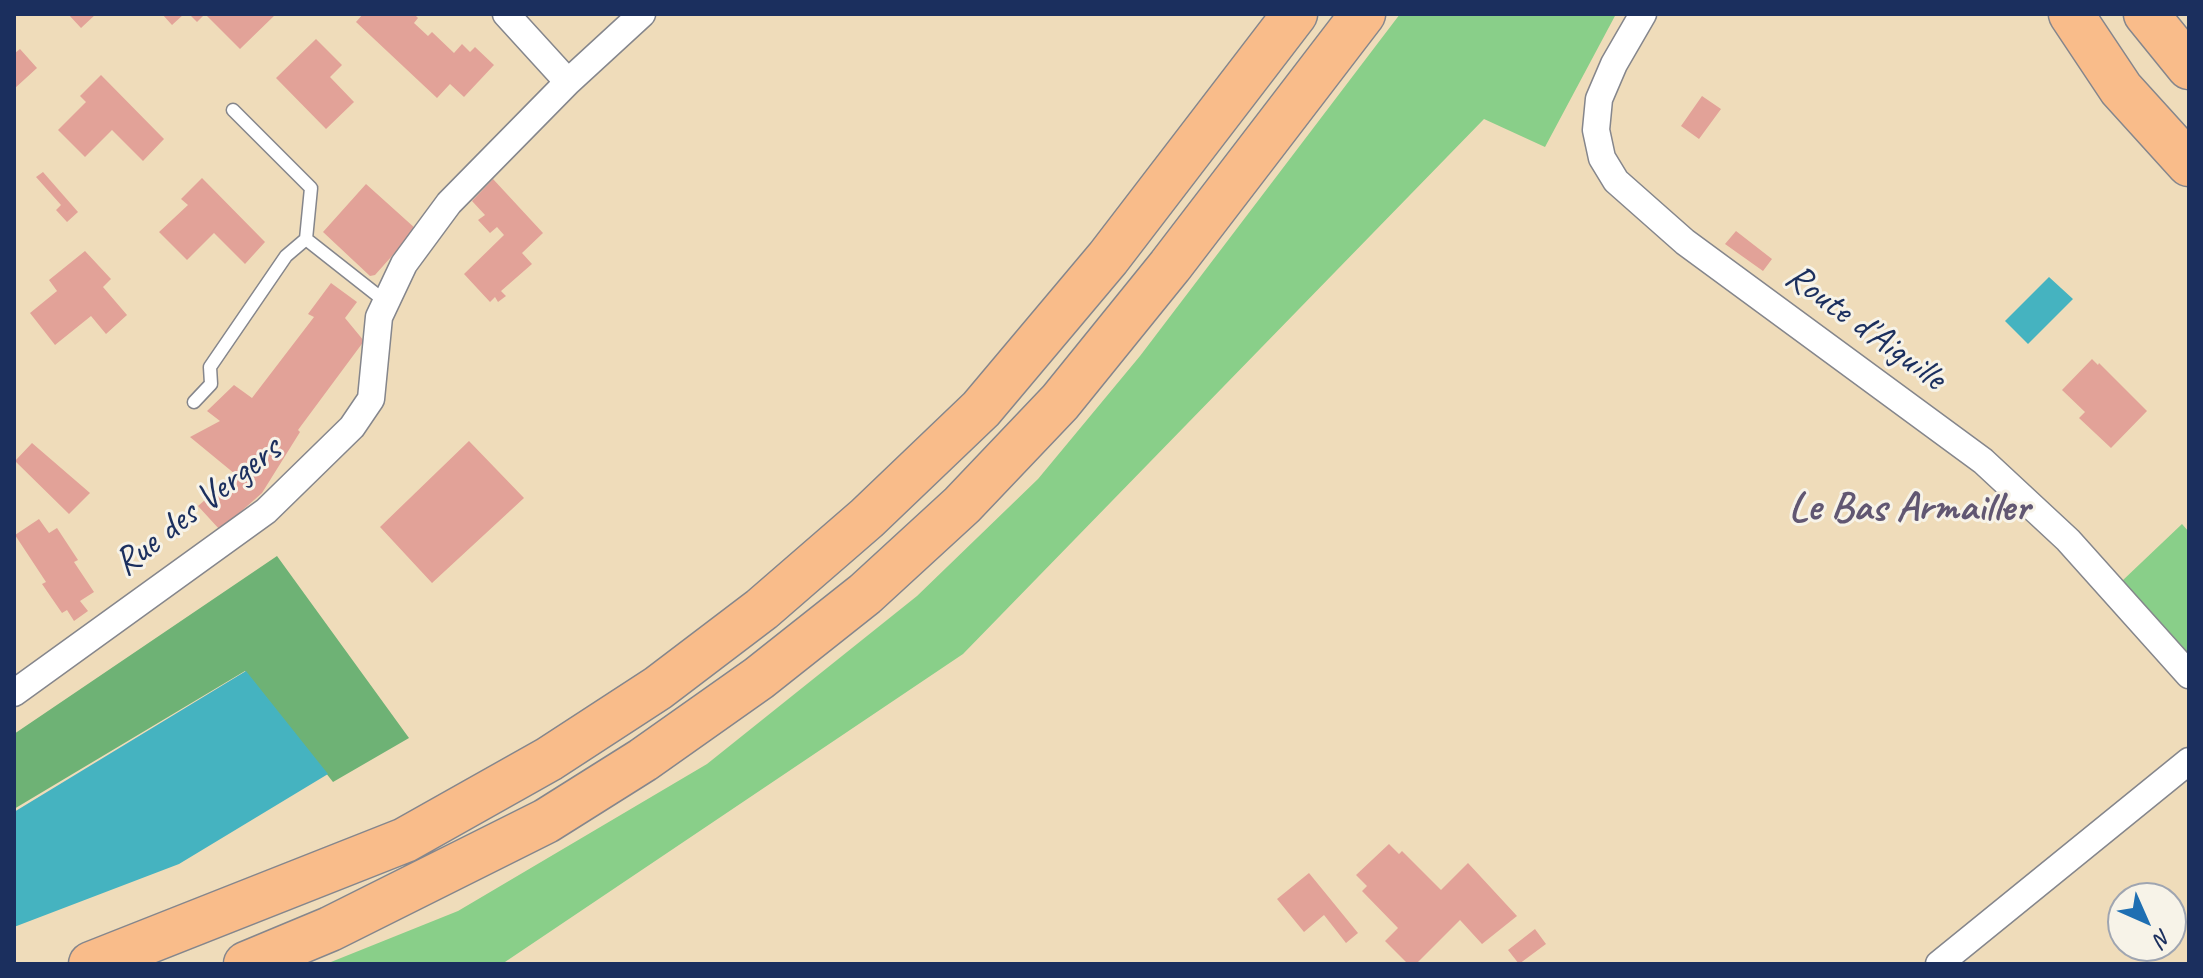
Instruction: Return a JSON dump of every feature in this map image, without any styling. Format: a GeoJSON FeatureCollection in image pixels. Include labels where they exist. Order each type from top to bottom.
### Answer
{"type":"FeatureCollection","features":[{"type":"Feature","properties":{"kind":"highway"},"geometry":{"type":"LineString","coordinates":[[91,964],[405,840],[549,759],[658,688],[762,609],[867,518],[981,409],[1108,258],[1295,14]]}},
{"type":"Feature","properties":{"kind":"highway"},"geometry":{"type":"LineString","coordinates":[[246,964],[330,929],[546,821],[643,760],[759,678],[865,594],[962,505],[1060,402],[1170,266],[1363,14]]}},
{"type":"Feature","properties":{"kind":"highway"},"geometry":{"type":"LineString","coordinates":[[2071,14],[2121,89],[2189,164]]}},
{"type":"Feature","properties":{"kind":"highway"},"geometry":{"type":"LineString","coordinates":[[2146,14],[2189,67]]}},
{"type":"Feature","properties":{"kind":"street"},"geometry":{"type":"LineString","coordinates":[[506,14],[568,82]]}},
{"type":"Feature","properties":{"kind":"street","name":"Rue des Vergers"},"geometry":{"type":"LineString","coordinates":[[14,693],[266,511],[352,427],[371,399],[379,317],[404,264],[449,203],[568,82],[642,14]]}},
{"type":"Feature","properties":{"kind":"street","name":"Route d'Aiguille"},"geometry":{"type":"LineString","coordinates":[[1643,14],[1614,64],[1599,99],[1596,130],[1602,158],[1616,181],[1685,242],[1983,461],[2068,540],[2189,675]]}},
{"type":"Feature","properties":{"kind":"street"},"geometry":{"type":"LineString","coordinates":[[1939,964],[2189,761]]}},
{"type":"Feature","properties":{"kind":"lane"},"geometry":{"type":"LineString","coordinates":[[194,402],[211,384],[210,367],[286,256],[306,239],[311,188],[233,110]]}},
{"type":"Feature","properties":{"kind":"lane"},"geometry":{"type":"LineString","coordinates":[[306,239],[386,302]]}},
{"type":"Feature","properties":{"kind":"green space"},"geometry":{"type":"Polygon","coordinates":[[[1400,14],[1616,14],[1545,147],[1484,119],[963,654],[502,964],[326,964],[458,911],[707,764],[917,596],[1038,479],[1140,356],[1400,14]]]}},
{"type":"Feature","properties":{"kind":"green space"},"geometry":{"type":"Polygon","coordinates":[[[2182,524],[2189,532],[2189,654],[2122,581],[2182,524]]]}},
{"type":"Feature","properties":{"kind":"green space"},"geometry":{"type":"Polygon","coordinates":[[[277,556],[409,738],[333,782],[245,671],[14,809],[14,734],[277,556]]]}},
{"type":"Feature","properties":{"kind":"water"},"geometry":{"type":"Polygon","coordinates":[[[2049,277],[2073,299],[2028,344],[2005,321],[2049,277]]]}},
{"type":"Feature","properties":{"kind":"water"},"geometry":{"type":"Polygon","coordinates":[[[246,671],[328,774],[179,864],[14,927],[14,812],[246,671]]]}},
{"type":"Feature","properties":{"kind":"building"},"geometry":{"type":"Polygon","coordinates":[[[68,14],[96,14],[81,28],[68,14]]]}},
{"type":"Feature","properties":{"kind":"building"},"geometry":{"type":"Polygon","coordinates":[[[162,14],[184,14],[172,25],[162,14]]]}},
{"type":"Feature","properties":{"kind":"building"},"geometry":{"type":"Polygon","coordinates":[[[189,14],[205,14],[197,22],[189,14]]]}},
{"type":"Feature","properties":{"kind":"building"},"geometry":{"type":"Polygon","coordinates":[[[205,14],[276,14],[240,49],[205,14]]]}},
{"type":"Feature","properties":{"kind":"building"},"geometry":{"type":"Polygon","coordinates":[[[363,14],[414,14],[418,18],[414,23],[428,36],[432,32],[454,53],[462,44],[470,52],[475,47],[494,65],[464,97],[450,84],[437,98],[356,22],[363,14]]]}},
{"type":"Feature","properties":{"kind":"building"},"geometry":{"type":"Polygon","coordinates":[[[316,39],[342,65],[330,77],[354,102],[326,129],[276,78],[316,39]]]}},
{"type":"Feature","properties":{"kind":"building"},"geometry":{"type":"Polygon","coordinates":[[[20,49],[37,68],[14,89],[14,51],[20,49]]]}},
{"type":"Feature","properties":{"kind":"building"},"geometry":{"type":"Polygon","coordinates":[[[101,75],[164,139],[143,161],[112,130],[85,157],[58,130],[86,102],[80,96],[101,75]]]}},
{"type":"Feature","properties":{"kind":"building"},"geometry":{"type":"Polygon","coordinates":[[[1702,96],[1721,109],[1699,139],[1681,126],[1702,96]]]}},
{"type":"Feature","properties":{"kind":"building"},"geometry":{"type":"Polygon","coordinates":[[[43,172],[78,212],[67,222],[56,210],[61,205],[36,177],[43,172]]]}},
{"type":"Feature","properties":{"kind":"building"},"geometry":{"type":"Polygon","coordinates":[[[202,178],[265,242],[245,264],[214,233],[187,260],[159,232],[188,205],[181,199],[202,178]]]}},
{"type":"Feature","properties":{"kind":"building"},"geometry":{"type":"Polygon","coordinates":[[[493,179],[543,233],[522,253],[532,264],[501,291],[506,296],[498,302],[495,297],[490,302],[464,274],[504,235],[497,227],[490,233],[478,220],[485,215],[472,201],[493,179]]]}},
{"type":"Feature","properties":{"kind":"building"},"geometry":{"type":"Polygon","coordinates":[[[366,184],[416,229],[375,275],[370,276],[323,232],[366,184]]]}},
{"type":"Feature","properties":{"kind":"building"},"geometry":{"type":"Polygon","coordinates":[[[1736,231],[1772,259],[1763,271],[1725,244],[1736,231]]]}},
{"type":"Feature","properties":{"kind":"building"},"geometry":{"type":"Polygon","coordinates":[[[85,251],[111,279],[103,287],[127,315],[106,334],[91,316],[55,345],[30,313],[57,291],[49,280],[85,251]]]}},
{"type":"Feature","properties":{"kind":"building"},"geometry":{"type":"Polygon","coordinates":[[[331,283],[357,302],[345,318],[364,341],[298,430],[300,432],[262,493],[220,530],[198,506],[235,474],[190,437],[220,421],[207,411],[234,385],[252,398],[314,317],[308,314],[331,283]]]}},
{"type":"Feature","properties":{"kind":"building"},"geometry":{"type":"Polygon","coordinates":[[[2092,359],[2147,411],[2111,448],[2079,418],[2085,412],[2062,390],[2092,359]]]}},
{"type":"Feature","properties":{"kind":"building"},"geometry":{"type":"Polygon","coordinates":[[[469,441],[524,498],[432,583],[380,527],[469,441]]]}},
{"type":"Feature","properties":{"kind":"building"},"geometry":{"type":"Polygon","coordinates":[[[32,443],[90,493],[69,514],[15,461],[32,443]]]}},
{"type":"Feature","properties":{"kind":"building"},"geometry":{"type":"Polygon","coordinates":[[[39,519],[49,533],[57,528],[94,592],[80,601],[88,611],[74,621],[67,610],[62,613],[42,584],[46,582],[15,535],[39,519]]]}},
{"type":"Feature","properties":{"kind":"building"},"geometry":{"type":"Polygon","coordinates":[[[1389,844],[1399,854],[1402,851],[1441,890],[1468,863],[1517,916],[1482,944],[1460,920],[1416,964],[1408,964],[1385,941],[1398,928],[1362,891],[1367,886],[1356,875],[1389,844]]]}},
{"type":"Feature","properties":{"kind":"building"},"geometry":{"type":"Polygon","coordinates":[[[1309,873],[1358,933],[1346,943],[1324,915],[1304,932],[1277,899],[1309,873]]]}},
{"type":"Feature","properties":{"kind":"building"},"geometry":{"type":"Polygon","coordinates":[[[1535,929],[1546,944],[1519,964],[1508,950],[1535,929]]]}},
{"type":"Feature","properties":{"kind":"district","name":"Le Bas Armailler"},"geometry":{"type":"Point","coordinates":[1909,509]}}]}
